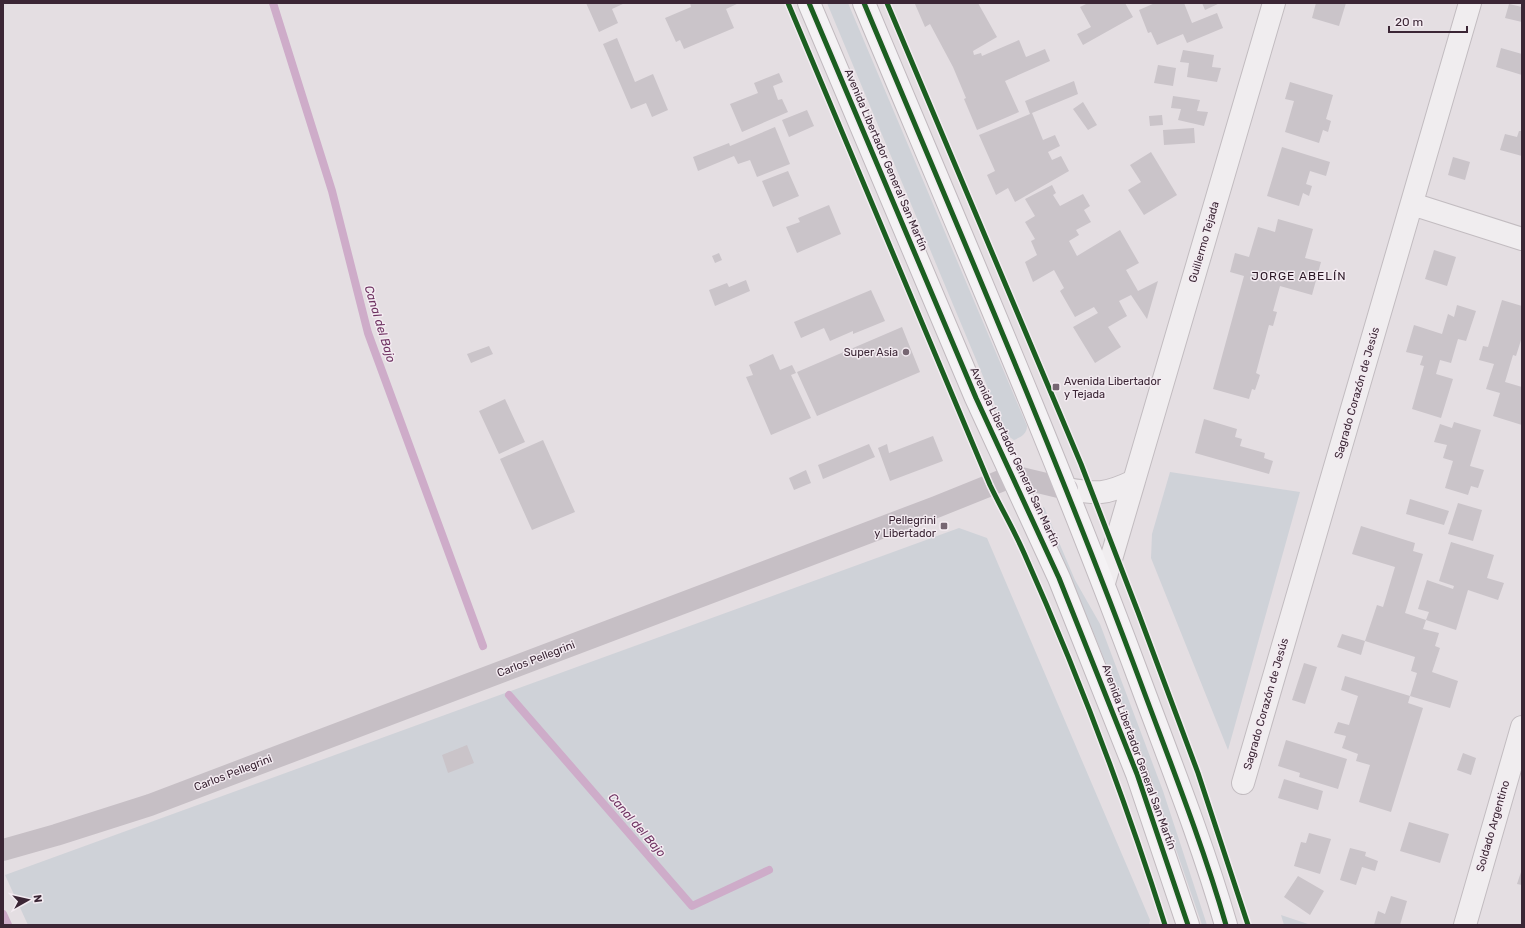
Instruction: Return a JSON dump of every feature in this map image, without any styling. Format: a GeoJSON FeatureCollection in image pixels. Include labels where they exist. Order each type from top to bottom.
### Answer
{"type":"FeatureCollection","features":[{"type":"Feature","properties":{"kind":"main road","name":"Avenida Libertador General San Martín"},"geometry":{"type":"LineString","coordinates":[[809,3],[976,398],[1059,578],[1137,774],[1188,925]]}},
{"type":"Feature","properties":{"kind":"main road"},"geometry":{"type":"LineString","coordinates":[[864,3],[1067,489],[1104,583],[1197,833],[1226,925]]}},
{"type":"Feature","properties":{"kind":"main road"},"geometry":{"type":"LineString","coordinates":[[1013,476],[1067,489]]}},
{"type":"Feature","properties":{"kind":"main road","name":"Carlos Pellegrini"},"geometry":{"type":"LineString","coordinates":[[3,850],[150,805],[1013,476]]}},
{"type":"Feature","properties":{"kind":"street","name":"Guillermo Tejada"},"geometry":{"type":"LineString","coordinates":[[1104,583],[1274,3]]}},
{"type":"Feature","properties":{"kind":"street","name":"Sagrado Corazón de Jesús"},"geometry":{"type":"LineString","coordinates":[[1243,783],[1470,3]]}},
{"type":"Feature","properties":{"kind":"street"},"geometry":{"type":"LineString","coordinates":[[1412,204],[1522,239]]}},
{"type":"Feature","properties":{"kind":"street"},"geometry":{"type":"LineString","coordinates":[[1067,489],[1093,494],[1119,488],[1134,481]]}},
{"type":"Feature","properties":{"kind":"street","name":"Soldado Argentino"},"geometry":{"type":"LineString","coordinates":[[1464,925],[1522,727]]}},
{"type":"Feature","properties":{"kind":"shaded area"},"geometry":{"type":"Polygon","coordinates":[[[827,3],[848,3],[1027,426],[1025,433],[1014,440],[1008,436],[827,3]]]}},
{"type":"Feature","properties":{"kind":"shaded area"},"geometry":{"type":"Polygon","coordinates":[[[1170,472],[1300,492],[1228,750],[1151,558],[1152,534],[1170,472]]]}},
{"type":"Feature","properties":{"kind":"shaded area"},"geometry":{"type":"Polygon","coordinates":[[[1044,507],[1075,580],[1100,624],[1163,791],[1207,925],[1202,925],[1133,729],[1042,508],[1044,507]]]}},
{"type":"Feature","properties":{"kind":"shaded area"},"geometry":{"type":"Polygon","coordinates":[[[959,528],[987,538],[1150,920],[1149,925],[28,925],[5,875],[959,528]]]}},
{"type":"Feature","properties":{"kind":"shaded area"},"geometry":{"type":"Polygon","coordinates":[[[1281,915],[1311,925],[1284,925],[1281,915]]]}},
{"type":"Feature","properties":{"kind":"building"},"geometry":{"type":"Polygon","coordinates":[[[586,3],[625,3],[612,9],[618,23],[599,32],[586,3]]]}},
{"type":"Feature","properties":{"kind":"building"},"geometry":{"type":"Polygon","coordinates":[[[690,3],[739,3],[726,9],[734,28],[684,49],[680,40],[676,42],[665,18],[691,7],[690,3]]]}},
{"type":"Feature","properties":{"kind":"building"},"geometry":{"type":"Polygon","coordinates":[[[978,3],[997,37],[973,51],[974,55],[981,53],[982,56],[1019,40],[1026,57],[1045,49],[1050,61],[1005,81],[1019,112],[977,130],[953,67],[930,24],[925,27],[915,4],[978,3]]]}},
{"type":"Feature","properties":{"kind":"building"},"geometry":{"type":"Polygon","coordinates":[[[1088,3],[1125,3],[1133,17],[1083,45],[1077,34],[1091,27],[1080,7],[1088,3]]]}},
{"type":"Feature","properties":{"kind":"building"},"geometry":{"type":"Polygon","coordinates":[[[1155,3],[1184,3],[1192,23],[1217,13],[1223,28],[1187,43],[1183,34],[1157,45],[1151,32],[1148,33],[1139,10],[1155,3]]]}},
{"type":"Feature","properties":{"kind":"building"},"geometry":{"type":"Polygon","coordinates":[[[1202,3],[1220,3],[1205,10],[1202,3]]]}},
{"type":"Feature","properties":{"kind":"building"},"geometry":{"type":"Polygon","coordinates":[[[1316,3],[1346,3],[1339,26],[1312,18],[1316,3]]]}},
{"type":"Feature","properties":{"kind":"building"},"geometry":{"type":"Polygon","coordinates":[[[1509,4],[1522,7],[1522,22],[1505,18],[1509,4]]]}},
{"type":"Feature","properties":{"kind":"building"},"geometry":{"type":"Polygon","coordinates":[[[617,38],[635,82],[653,74],[668,110],[652,117],[646,103],[631,109],[603,44],[617,38]]]}},
{"type":"Feature","properties":{"kind":"building"},"geometry":{"type":"Polygon","coordinates":[[[1501,48],[1522,54],[1522,75],[1496,67],[1501,48]]]}},
{"type":"Feature","properties":{"kind":"building"},"geometry":{"type":"Polygon","coordinates":[[[1183,50],[1214,55],[1212,67],[1221,68],[1217,82],[1187,77],[1189,63],[1180,62],[1183,50]]]}},
{"type":"Feature","properties":{"kind":"building"},"geometry":{"type":"Polygon","coordinates":[[[1158,65],[1176,68],[1173,86],[1154,83],[1158,65]]]}},
{"type":"Feature","properties":{"kind":"building"},"geometry":{"type":"Polygon","coordinates":[[[779,73],[783,82],[773,86],[778,100],[782,99],[788,112],[742,132],[730,104],[758,93],[754,83],[779,73]]]}},
{"type":"Feature","properties":{"kind":"building"},"geometry":{"type":"Polygon","coordinates":[[[1074,81],[1078,94],[1032,113],[1043,140],[1055,135],[1060,146],[1048,152],[1052,160],[1061,156],[1069,171],[1015,202],[1008,188],[996,195],[987,175],[995,171],[979,135],[1030,114],[1025,101],[1074,81]]]}},
{"type":"Feature","properties":{"kind":"building"},"geometry":{"type":"Polygon","coordinates":[[[1290,82],[1333,95],[1326,119],[1331,121],[1328,132],[1323,130],[1319,143],[1285,132],[1294,101],[1285,99],[1290,82]]]}},
{"type":"Feature","properties":{"kind":"building"},"geometry":{"type":"Polygon","coordinates":[[[1173,96],[1200,100],[1197,111],[1208,112],[1204,126],[1178,120],[1181,109],[1171,108],[1173,96]]]}},
{"type":"Feature","properties":{"kind":"building"},"geometry":{"type":"Polygon","coordinates":[[[1083,102],[1097,125],[1088,130],[1073,109],[1083,102]]]}},
{"type":"Feature","properties":{"kind":"building"},"geometry":{"type":"Polygon","coordinates":[[[807,110],[814,126],[789,137],[782,120],[807,110]]]}},
{"type":"Feature","properties":{"kind":"building"},"geometry":{"type":"Polygon","coordinates":[[[1162,115],[1163,125],[1150,126],[1149,116],[1162,115]]]}},
{"type":"Feature","properties":{"kind":"building"},"geometry":{"type":"Polygon","coordinates":[[[775,127],[790,164],[757,177],[750,160],[738,164],[734,156],[698,171],[693,157],[729,143],[730,146],[775,127]]]}},
{"type":"Feature","properties":{"kind":"building"},"geometry":{"type":"Polygon","coordinates":[[[1194,128],[1195,143],[1164,145],[1163,130],[1194,128]]]}},
{"type":"Feature","properties":{"kind":"building"},"geometry":{"type":"Polygon","coordinates":[[[1519,131],[1522,131],[1522,156],[1500,150],[1505,134],[1517,137],[1519,131]]]}},
{"type":"Feature","properties":{"kind":"building"},"geometry":{"type":"Polygon","coordinates":[[[1282,147],[1330,162],[1326,176],[1310,171],[1306,184],[1312,186],[1309,196],[1303,193],[1299,206],[1267,196],[1282,147]]]}},
{"type":"Feature","properties":{"kind":"building"},"geometry":{"type":"Polygon","coordinates":[[[1151,152],[1177,195],[1144,215],[1128,190],[1141,182],[1130,165],[1151,152]]]}},
{"type":"Feature","properties":{"kind":"building"},"geometry":{"type":"Polygon","coordinates":[[[1453,157],[1470,162],[1465,180],[1448,175],[1453,157]]]}},
{"type":"Feature","properties":{"kind":"building"},"geometry":{"type":"Polygon","coordinates":[[[788,171],[799,196],[773,207],[762,181],[788,171]]]}},
{"type":"Feature","properties":{"kind":"building"},"geometry":{"type":"Polygon","coordinates":[[[1052,185],[1056,193],[1053,195],[1060,206],[1083,194],[1090,206],[1084,210],[1091,222],[1076,230],[1079,235],[1069,241],[1077,256],[1120,230],[1139,263],[1126,270],[1138,291],[1158,281],[1147,319],[1131,295],[1119,301],[1127,316],[1108,327],[1121,347],[1095,363],[1073,327],[1098,313],[1094,307],[1075,317],[1060,291],[1064,288],[1054,270],[1033,282],[1025,262],[1037,255],[1031,241],[1035,239],[1025,222],[1035,216],[1025,199],[1052,185]]]}},
{"type":"Feature","properties":{"kind":"building"},"geometry":{"type":"Polygon","coordinates":[[[829,205],[841,234],[797,253],[786,227],[800,222],[798,218],[829,205]]]}},
{"type":"Feature","properties":{"kind":"building"},"geometry":{"type":"Polygon","coordinates":[[[1278,219],[1313,229],[1305,258],[1321,262],[1312,295],[1280,286],[1273,311],[1277,312],[1273,326],[1269,325],[1256,373],[1260,375],[1255,390],[1252,389],[1249,399],[1213,389],[1244,276],[1230,272],[1235,253],[1249,257],[1258,227],[1275,232],[1278,219]]]}},
{"type":"Feature","properties":{"kind":"building"},"geometry":{"type":"Polygon","coordinates":[[[1434,250],[1456,257],[1447,286],[1425,279],[1434,250]]]}},
{"type":"Feature","properties":{"kind":"building"},"geometry":{"type":"Polygon","coordinates":[[[719,253],[722,260],[715,263],[712,256],[719,253]]]}},
{"type":"Feature","properties":{"kind":"building"},"geometry":{"type":"Polygon","coordinates":[[[746,280],[750,291],[715,306],[709,290],[727,283],[729,287],[746,280]]]}},
{"type":"Feature","properties":{"kind":"building"},"geometry":{"type":"Polygon","coordinates":[[[871,290],[885,321],[853,334],[853,331],[830,341],[824,328],[801,338],[794,322],[871,290]]]}},
{"type":"Feature","properties":{"kind":"building"},"geometry":{"type":"Polygon","coordinates":[[[1502,300],[1522,306],[1522,337],[1516,356],[1513,355],[1505,382],[1522,387],[1522,425],[1493,416],[1500,393],[1486,389],[1494,364],[1479,360],[1483,346],[1488,347],[1502,300]]]}},
{"type":"Feature","properties":{"kind":"building"},"geometry":{"type":"Polygon","coordinates":[[[1457,305],[1476,311],[1466,341],[1458,339],[1451,363],[1440,360],[1436,374],[1453,379],[1441,418],[1412,409],[1424,366],[1420,365],[1423,356],[1406,352],[1414,325],[1442,334],[1448,314],[1454,317],[1457,305]]]}},
{"type":"Feature","properties":{"kind":"building"},"geometry":{"type":"Polygon","coordinates":[[[902,327],[920,372],[817,416],[797,372],[902,327]]]}},
{"type":"Feature","properties":{"kind":"building"},"geometry":{"type":"Polygon","coordinates":[[[489,346],[493,354],[471,363],[467,354],[489,346]]]}},
{"type":"Feature","properties":{"kind":"building"},"geometry":{"type":"Polygon","coordinates":[[[773,354],[780,370],[792,365],[796,373],[791,375],[811,418],[771,435],[746,377],[753,375],[749,365],[773,354]]]}},
{"type":"Feature","properties":{"kind":"building"},"geometry":{"type":"Polygon","coordinates":[[[505,399],[525,442],[499,454],[479,411],[505,399]]]}},
{"type":"Feature","properties":{"kind":"building"},"geometry":{"type":"Polygon","coordinates":[[[1204,419],[1237,429],[1235,437],[1242,439],[1240,446],[1265,453],[1264,458],[1273,461],[1269,474],[1195,453],[1204,419]]]}},
{"type":"Feature","properties":{"kind":"building"},"geometry":{"type":"Polygon","coordinates":[[[1454,422],[1481,430],[1470,466],[1484,470],[1478,488],[1471,486],[1468,495],[1445,488],[1453,461],[1443,458],[1447,445],[1434,442],[1440,424],[1452,428],[1454,422]]]}},
{"type":"Feature","properties":{"kind":"building"},"geometry":{"type":"Polygon","coordinates":[[[933,436],[943,461],[890,481],[878,448],[887,444],[889,453],[933,436]]]}},
{"type":"Feature","properties":{"kind":"building"},"geometry":{"type":"Polygon","coordinates":[[[543,440],[575,512],[532,530],[500,459],[543,440]]]}},
{"type":"Feature","properties":{"kind":"building"},"geometry":{"type":"Polygon","coordinates":[[[869,444],[875,457],[823,479],[818,465],[869,444]]]}},
{"type":"Feature","properties":{"kind":"building"},"geometry":{"type":"Polygon","coordinates":[[[806,470],[811,483],[794,490],[789,478],[806,470]]]}},
{"type":"Feature","properties":{"kind":"building"},"geometry":{"type":"Polygon","coordinates":[[[1410,499],[1449,511],[1444,525],[1406,514],[1410,499]]]}},
{"type":"Feature","properties":{"kind":"building"},"geometry":{"type":"Polygon","coordinates":[[[1458,503],[1482,510],[1473,541],[1448,534],[1458,503]]]}},
{"type":"Feature","properties":{"kind":"building"},"geometry":{"type":"Polygon","coordinates":[[[1361,526],[1415,543],[1413,551],[1423,554],[1405,613],[1426,620],[1423,629],[1439,633],[1435,646],[1440,648],[1432,672],[1458,681],[1450,708],[1410,696],[1417,673],[1411,671],[1415,657],[1365,641],[1377,605],[1383,607],[1395,567],[1352,554],[1361,526]]]}},
{"type":"Feature","properties":{"kind":"building"},"geometry":{"type":"Polygon","coordinates":[[[1451,542],[1494,555],[1487,578],[1504,583],[1498,600],[1468,590],[1456,630],[1426,620],[1429,612],[1418,609],[1427,580],[1453,589],[1454,586],[1439,581],[1451,542]]]}},
{"type":"Feature","properties":{"kind":"building"},"geometry":{"type":"Polygon","coordinates":[[[1342,634],[1365,641],[1361,655],[1337,647],[1342,634]]]}},
{"type":"Feature","properties":{"kind":"building"},"geometry":{"type":"Polygon","coordinates":[[[1304,663],[1317,667],[1305,704],[1292,700],[1304,663]]]}},
{"type":"Feature","properties":{"kind":"building"},"geometry":{"type":"Polygon","coordinates":[[[1345,676],[1410,696],[1408,703],[1423,708],[1391,812],[1359,802],[1370,765],[1356,761],[1358,754],[1342,748],[1346,736],[1334,733],[1338,722],[1349,725],[1358,696],[1341,690],[1345,676]]]}},
{"type":"Feature","properties":{"kind":"building"},"geometry":{"type":"Polygon","coordinates":[[[1286,740],[1347,759],[1338,789],[1299,777],[1300,773],[1278,766],[1286,740]]]}},
{"type":"Feature","properties":{"kind":"building"},"geometry":{"type":"Polygon","coordinates":[[[467,745],[474,763],[448,773],[442,755],[467,745]]]}},
{"type":"Feature","properties":{"kind":"building"},"geometry":{"type":"Polygon","coordinates":[[[1463,753],[1476,758],[1471,775],[1457,770],[1463,753]]]}},
{"type":"Feature","properties":{"kind":"building"},"geometry":{"type":"Polygon","coordinates":[[[1284,779],[1323,791],[1318,810],[1278,798],[1284,779]]]}},
{"type":"Feature","properties":{"kind":"building"},"geometry":{"type":"Polygon","coordinates":[[[1409,822],[1449,834],[1440,863],[1400,851],[1409,822]]]}},
{"type":"Feature","properties":{"kind":"building"},"geometry":{"type":"Polygon","coordinates":[[[1309,833],[1331,839],[1320,874],[1294,866],[1301,842],[1306,843],[1309,833]]]}},
{"type":"Feature","properties":{"kind":"building"},"geometry":{"type":"Polygon","coordinates":[[[1350,848],[1366,852],[1365,856],[1378,861],[1375,871],[1362,867],[1356,885],[1340,880],[1350,848]]]}},
{"type":"Feature","properties":{"kind":"building"},"geometry":{"type":"Polygon","coordinates":[[[1522,869],[1522,885],[1517,884],[1522,869]]]}},
{"type":"Feature","properties":{"kind":"building"},"geometry":{"type":"Polygon","coordinates":[[[1298,876],[1324,891],[1310,915],[1284,897],[1298,876]]]}},
{"type":"Feature","properties":{"kind":"building"},"geometry":{"type":"Polygon","coordinates":[[[1391,896],[1407,901],[1400,925],[1374,925],[1378,911],[1385,914],[1391,896]]]}},
{"type":"Feature","properties":{"kind":"waterway","name":"Canal del Bajo"},"geometry":{"type":"LineString","coordinates":[[273,3],[332,191],[368,333],[483,646]]}},
{"type":"Feature","properties":{"kind":"waterway","name":"Canal del Bajo"},"geometry":{"type":"LineString","coordinates":[[509,695],[692,906],[769,870]]}},
{"type":"Feature","properties":{"kind":"waterway"},"geometry":{"type":"LineString","coordinates":[[3,914],[8,925]]}},
{"type":"Feature","properties":{"kind":"cycle path"},"geometry":{"type":"LineString","coordinates":[[788,3],[990,485],[1020,544],[1063,644],[1100,737],[1134,831],[1165,925]]}},
{"type":"Feature","properties":{"kind":"cycle path"},"geometry":{"type":"LineString","coordinates":[[809,3],[976,398],[1059,578],[1137,774],[1188,925]]}},
{"type":"Feature","properties":{"kind":"cycle path"},"geometry":{"type":"LineString","coordinates":[[864,3],[1005,340],[1108,595],[1207,863],[1226,925]]}},
{"type":"Feature","properties":{"kind":"cycle path"},"geometry":{"type":"LineString","coordinates":[[887,3],[1081,464],[1198,773],[1248,925]]}},
{"type":"Feature","properties":{"kind":"place","name":"Super Asia"},"geometry":{"type":"Point","coordinates":[906,352]}},
{"type":"Feature","properties":{"kind":"place","name":"Avenida Libertador y Tejada"},"geometry":{"type":"Point","coordinates":[1056,387]}},
{"type":"Feature","properties":{"kind":"place","name":"Pellegrini y Libertador"},"geometry":{"type":"Point","coordinates":[944,526]}},
{"type":"Feature","properties":{"kind":"district","name":"JORGE ABELÍN"},"geometry":{"type":"Point","coordinates":[1299,276]}}]}
